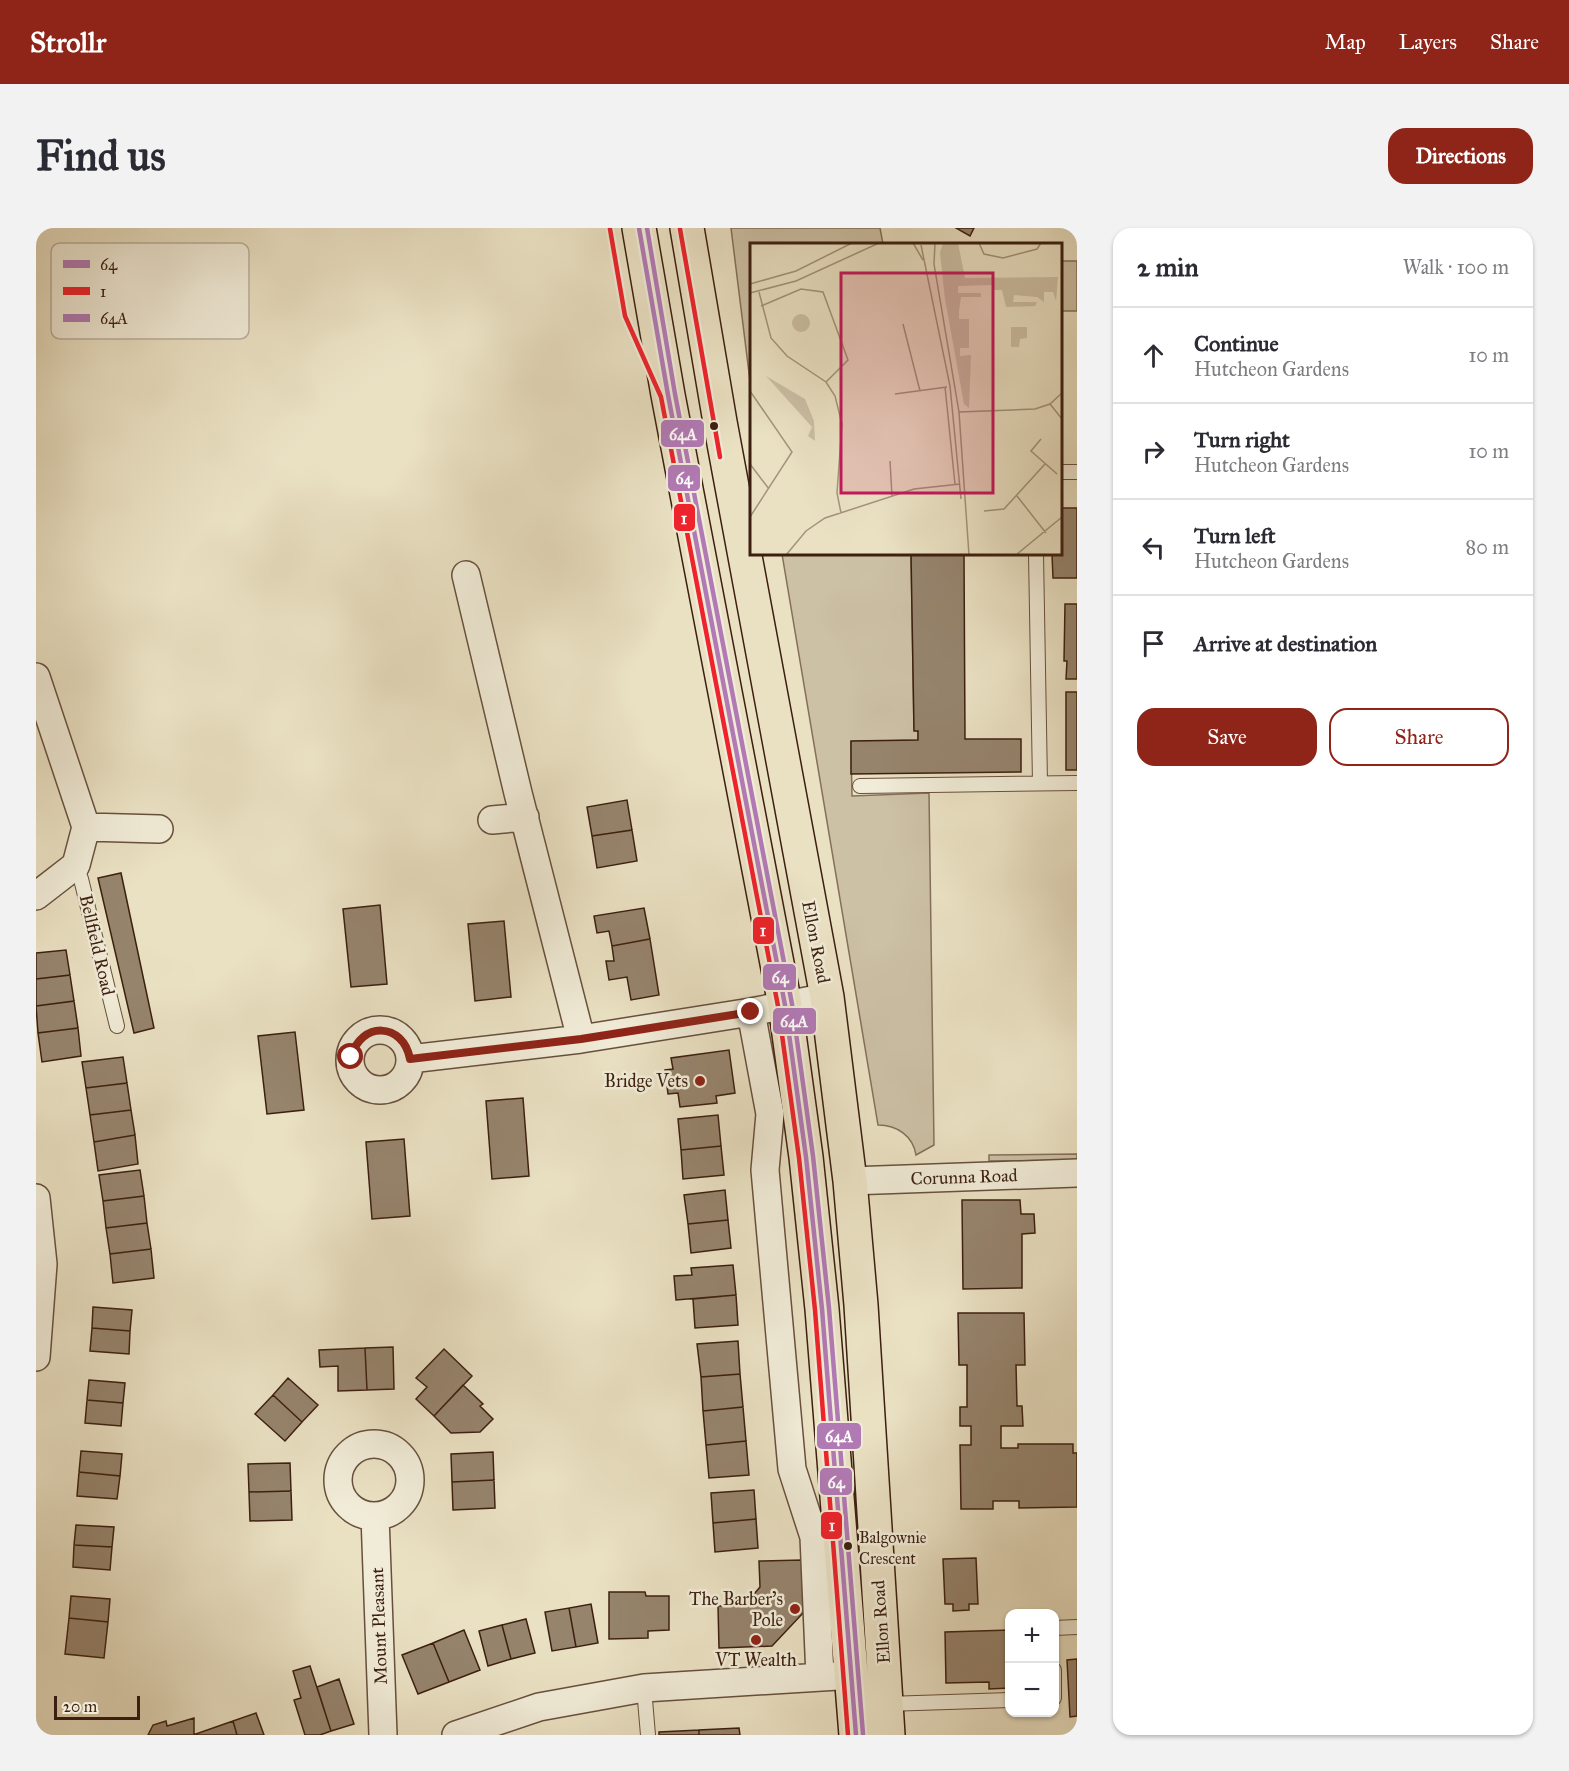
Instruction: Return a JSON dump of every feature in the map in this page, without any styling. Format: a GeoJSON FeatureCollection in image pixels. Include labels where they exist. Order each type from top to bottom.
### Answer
{"type":"FeatureCollection","features":[{"type":"Feature","properties":{"kind":"main road"},"geometry":{"type":"LineString","coordinates":[[617,228],[632,314],[668,395]]}},
{"type":"Feature","properties":{"kind":"main road","name":"Ellon Road"},"geometry":{"type":"LineString","coordinates":[[639,228],[668,395],[785,1005],[806,1157],[822,1309],[836,1676],[856,1735]]}},
{"type":"Feature","properties":{"kind":"main road","name":"Ellon Road"},"geometry":{"type":"LineString","coordinates":[[687,228],[720,422],[827,997],[850,1181],[861,1305],[887,1719]]}},
{"type":"Feature","properties":{"kind":"street"},"geometry":{"type":"LineString","coordinates":[[466,575],[581,1039]]}},
{"type":"Feature","properties":{"kind":"street"},"geometry":{"type":"LineString","coordinates":[[36,677],[86,827],[76,865]]}},
{"type":"Feature","properties":{"kind":"street"},"geometry":{"type":"LineString","coordinates":[[492,820],[525,817]]}},
{"type":"Feature","properties":{"kind":"street"},"geometry":{"type":"LineString","coordinates":[[86,827],[159,829]]}},
{"type":"Feature","properties":{"kind":"street","name":"Bellfield Road"},"geometry":{"type":"LineString","coordinates":[[36,896],[76,865]]}},
{"type":"Feature","properties":{"kind":"street"},"geometry":{"type":"LineString","coordinates":[[410,1059],[581,1039],[751,1012],[827,997]]}},
{"type":"Feature","properties":{"kind":"street","name":"Ellon Road"},"geometry":{"type":"LineString","coordinates":[[751,1012],[770,1114],[765,1170],[792,1469],[814,1538],[836,1676]]}},
{"type":"Feature","properties":{"kind":"street","name":"Corunna Road"},"geometry":{"type":"LineString","coordinates":[[850,1181],[1077,1173]]}},
{"type":"Feature","properties":{"kind":"street"},"geometry":{"type":"LineString","coordinates":[[36,1198],[43,1264],[36,1356]]}},
{"type":"Feature","properties":{"kind":"street","name":"Mount Pleasant"},"geometry":{"type":"LineString","coordinates":[[375,1516],[383,1735]]}},
{"type":"Feature","properties":{"kind":"street"},"geometry":{"type":"LineString","coordinates":[[456,1735],[539,1707],[644,1688],[836,1676]]}},
{"type":"Feature","properties":{"kind":"lane"},"geometry":{"type":"LineString","coordinates":[[1036,555],[1040,783]]}},
{"type":"Feature","properties":{"kind":"lane"},"geometry":{"type":"LineString","coordinates":[[860,786],[1077,783]]}},
{"type":"Feature","properties":{"kind":"lane","name":"Bellfield Road"},"geometry":{"type":"LineString","coordinates":[[76,865],[117,1026]]}},
{"type":"Feature","properties":{"kind":"lane"},"geometry":{"type":"LineString","coordinates":[[1059,1628],[1077,1627]]}},
{"type":"Feature","properties":{"kind":"lane"},"geometry":{"type":"LineString","coordinates":[[644,1688],[648,1735]]}},
{"type":"Feature","properties":{"kind":"lane"},"geometry":{"type":"LineString","coordinates":[[887,1719],[1005,1701]]}},
{"type":"Feature","properties":{"kind":"shaded area"},"geometry":{"type":"Polygon","coordinates":[[[731,228],[880,228],[883,243],[750,243],[750,381],[731,228]]]}},
{"type":"Feature","properties":{"kind":"shaded area"},"geometry":{"type":"Polygon","coordinates":[[[1062,261],[1077,261],[1077,311],[1062,311],[1062,261]]]}},
{"type":"Feature","properties":{"kind":"shaded area"},"geometry":{"type":"Polygon","coordinates":[[[782,555],[911,555],[914,730],[918,731],[918,740],[851,742],[852,796],[929,793],[934,1145],[916,1155],[908,1137],[898,1129],[878,1125],[782,555]]]}},
{"type":"Feature","properties":{"kind":"shaded area"},"geometry":{"type":"Polygon","coordinates":[[[1077,1154],[1077,1160],[989,1161],[989,1155],[1077,1154]]]}},
{"type":"Feature","properties":{"kind":"building"},"geometry":{"type":"Polygon","coordinates":[[[956,228],[974,228],[970,236],[956,228]]]}},
{"type":"Feature","properties":{"kind":"building"},"geometry":{"type":"Polygon","coordinates":[[[1062,508],[1077,508],[1077,578],[1053,578],[1052,555],[1062,555],[1062,508]]]}},
{"type":"Feature","properties":{"kind":"building"},"geometry":{"type":"Polygon","coordinates":[[[911,555],[964,555],[965,739],[1021,739],[1021,772],[851,774],[851,741],[918,740],[918,731],[914,731],[911,555]]]}},
{"type":"Feature","properties":{"kind":"building"},"geometry":{"type":"Polygon","coordinates":[[[1065,604],[1077,604],[1077,679],[1066,679],[1065,604]]]}},
{"type":"Feature","properties":{"kind":"building"},"geometry":{"type":"Polygon","coordinates":[[[1066,692],[1077,692],[1077,770],[1066,770],[1066,692]]]}},
{"type":"Feature","properties":{"kind":"building"},"geometry":{"type":"Polygon","coordinates":[[[627,800],[632,830],[592,836],[587,807],[627,800]]]}},
{"type":"Feature","properties":{"kind":"building"},"geometry":{"type":"Polygon","coordinates":[[[632,830],[637,861],[597,868],[592,836],[632,830]]]}},
{"type":"Feature","properties":{"kind":"building"},"geometry":{"type":"Polygon","coordinates":[[[121,873],[154,1028],[134,1033],[98,878],[121,873]]]}},
{"type":"Feature","properties":{"kind":"building"},"geometry":{"type":"Polygon","coordinates":[[[380,905],[387,984],[351,987],[343,909],[380,905]]]}},
{"type":"Feature","properties":{"kind":"building"},"geometry":{"type":"Polygon","coordinates":[[[644,908],[650,939],[612,946],[609,931],[597,933],[594,916],[644,908]]]}},
{"type":"Feature","properties":{"kind":"building"},"geometry":{"type":"Polygon","coordinates":[[[504,921],[511,997],[475,1001],[468,924],[504,921]]]}},
{"type":"Feature","properties":{"kind":"building"},"geometry":{"type":"Polygon","coordinates":[[[650,939],[659,995],[631,1000],[627,977],[609,980],[606,961],[614,961],[612,946],[650,939]]]}},
{"type":"Feature","properties":{"kind":"building"},"geometry":{"type":"Polygon","coordinates":[[[66,950],[70,975],[36,979],[36,953],[66,950]]]}},
{"type":"Feature","properties":{"kind":"building"},"geometry":{"type":"Polygon","coordinates":[[[70,975],[74,1001],[36,1006],[36,979],[70,975]]]}},
{"type":"Feature","properties":{"kind":"building"},"geometry":{"type":"Polygon","coordinates":[[[74,1001],[78,1028],[38,1033],[36,1006],[74,1001]]]}},
{"type":"Feature","properties":{"kind":"building"},"geometry":{"type":"Polygon","coordinates":[[[78,1028],[81,1056],[42,1062],[38,1033],[78,1028]]]}},
{"type":"Feature","properties":{"kind":"building"},"geometry":{"type":"Polygon","coordinates":[[[295,1032],[304,1110],[267,1114],[258,1036],[295,1032]]]}},
{"type":"Feature","properties":{"kind":"building","name":"Bridge Vets"},"geometry":{"type":"Polygon","coordinates":[[[729,1050],[735,1093],[716,1096],[717,1103],[680,1107],[678,1093],[668,1094],[665,1070],[673,1069],[671,1058],[729,1050]]]}},
{"type":"Feature","properties":{"kind":"building"},"geometry":{"type":"Polygon","coordinates":[[[123,1057],[127,1083],[86,1088],[82,1062],[123,1057]]]}},
{"type":"Feature","properties":{"kind":"building"},"geometry":{"type":"Polygon","coordinates":[[[127,1083],[131,1110],[90,1115],[86,1088],[127,1083]]]}},
{"type":"Feature","properties":{"kind":"building"},"geometry":{"type":"Polygon","coordinates":[[[523,1098],[529,1176],[492,1179],[486,1101],[523,1098]]]}},
{"type":"Feature","properties":{"kind":"building"},"geometry":{"type":"Polygon","coordinates":[[[131,1110],[135,1135],[94,1142],[90,1115],[131,1110]]]}},
{"type":"Feature","properties":{"kind":"building"},"geometry":{"type":"Polygon","coordinates":[[[718,1115],[721,1146],[681,1150],[678,1119],[718,1115]]]}},
{"type":"Feature","properties":{"kind":"building"},"geometry":{"type":"Polygon","coordinates":[[[135,1135],[138,1164],[98,1171],[94,1142],[135,1135]]]}},
{"type":"Feature","properties":{"kind":"building"},"geometry":{"type":"Polygon","coordinates":[[[404,1139],[410,1216],[372,1219],[366,1142],[404,1139]]]}},
{"type":"Feature","properties":{"kind":"building"},"geometry":{"type":"Polygon","coordinates":[[[721,1146],[724,1175],[683,1179],[681,1150],[721,1146]]]}},
{"type":"Feature","properties":{"kind":"building"},"geometry":{"type":"Polygon","coordinates":[[[140,1170],[144,1196],[103,1201],[99,1175],[140,1170]]]}},
{"type":"Feature","properties":{"kind":"building"},"geometry":{"type":"Polygon","coordinates":[[[725,1190],[728,1220],[688,1224],[684,1195],[725,1190]]]}},
{"type":"Feature","properties":{"kind":"building"},"geometry":{"type":"Polygon","coordinates":[[[144,1196],[147,1223],[106,1228],[103,1201],[144,1196]]]}},
{"type":"Feature","properties":{"kind":"building"},"geometry":{"type":"Polygon","coordinates":[[[962,1200],[1020,1200],[1021,1214],[1034,1214],[1035,1233],[1022,1234],[1022,1288],[963,1289],[962,1200]]]}},
{"type":"Feature","properties":{"kind":"building"},"geometry":{"type":"Polygon","coordinates":[[[728,1220],[731,1248],[691,1253],[688,1224],[728,1220]]]}},
{"type":"Feature","properties":{"kind":"building"},"geometry":{"type":"Polygon","coordinates":[[[147,1223],[151,1249],[110,1254],[106,1228],[147,1223]]]}},
{"type":"Feature","properties":{"kind":"building"},"geometry":{"type":"Polygon","coordinates":[[[151,1249],[154,1278],[113,1283],[110,1254],[151,1249]]]}},
{"type":"Feature","properties":{"kind":"building"},"geometry":{"type":"Polygon","coordinates":[[[733,1265],[736,1295],[676,1300],[674,1276],[692,1275],[691,1268],[733,1265]]]}},
{"type":"Feature","properties":{"kind":"building"},"geometry":{"type":"Polygon","coordinates":[[[736,1295],[738,1325],[695,1328],[693,1299],[736,1295]]]}},
{"type":"Feature","properties":{"kind":"building"},"geometry":{"type":"Polygon","coordinates":[[[93,1307],[132,1310],[130,1331],[92,1328],[93,1307]]]}},
{"type":"Feature","properties":{"kind":"building"},"geometry":{"type":"Polygon","coordinates":[[[958,1313],[1024,1313],[1025,1365],[1016,1365],[1017,1406],[1022,1406],[1023,1426],[1001,1426],[1001,1448],[1018,1448],[1018,1444],[1073,1444],[1073,1453],[1077,1453],[1077,1507],[1019,1508],[1019,1501],[993,1501],[993,1509],[961,1509],[960,1445],[971,1445],[971,1426],[960,1426],[960,1407],[967,1407],[967,1365],[959,1365],[958,1313]]]}},
{"type":"Feature","properties":{"kind":"building"},"geometry":{"type":"Polygon","coordinates":[[[92,1328],[130,1331],[129,1354],[90,1351],[92,1328]]]}},
{"type":"Feature","properties":{"kind":"building"},"geometry":{"type":"Polygon","coordinates":[[[738,1341],[740,1374],[701,1377],[697,1344],[738,1341]]]}},
{"type":"Feature","properties":{"kind":"building"},"geometry":{"type":"Polygon","coordinates":[[[393,1347],[394,1389],[367,1390],[365,1348],[393,1347]]]}},
{"type":"Feature","properties":{"kind":"building"},"geometry":{"type":"Polygon","coordinates":[[[365,1348],[367,1390],[338,1391],[338,1366],[320,1367],[319,1350],[365,1348]]]}},
{"type":"Feature","properties":{"kind":"building"},"geometry":{"type":"Polygon","coordinates":[[[444,1349],[472,1376],[434,1416],[416,1399],[427,1387],[416,1378],[444,1349]]]}},
{"type":"Feature","properties":{"kind":"building"},"geometry":{"type":"Polygon","coordinates":[[[740,1374],[743,1407],[703,1411],[701,1377],[740,1374]]]}},
{"type":"Feature","properties":{"kind":"building"},"geometry":{"type":"Polygon","coordinates":[[[288,1378],[318,1405],[302,1422],[273,1395],[288,1378]]]}},
{"type":"Feature","properties":{"kind":"building"},"geometry":{"type":"Polygon","coordinates":[[[89,1380],[125,1383],[123,1403],[87,1400],[89,1380]]]}},
{"type":"Feature","properties":{"kind":"building"},"geometry":{"type":"Polygon","coordinates":[[[463,1385],[483,1404],[480,1406],[493,1419],[480,1432],[451,1433],[434,1416],[463,1385]]]}},
{"type":"Feature","properties":{"kind":"building"},"geometry":{"type":"Polygon","coordinates":[[[273,1395],[302,1422],[285,1441],[255,1414],[273,1395]]]}},
{"type":"Feature","properties":{"kind":"building"},"geometry":{"type":"Polygon","coordinates":[[[87,1400],[123,1403],[121,1426],[85,1423],[87,1400]]]}},
{"type":"Feature","properties":{"kind":"building"},"geometry":{"type":"Polygon","coordinates":[[[743,1407],[746,1441],[706,1445],[703,1411],[743,1407]]]}},
{"type":"Feature","properties":{"kind":"building"},"geometry":{"type":"Polygon","coordinates":[[[746,1441],[749,1475],[709,1478],[706,1445],[746,1441]]]}},
{"type":"Feature","properties":{"kind":"building"},"geometry":{"type":"Polygon","coordinates":[[[81,1451],[122,1454],[120,1476],[79,1472],[81,1451]]]}},
{"type":"Feature","properties":{"kind":"building"},"geometry":{"type":"Polygon","coordinates":[[[493,1452],[494,1480],[452,1482],[451,1454],[493,1452]]]}},
{"type":"Feature","properties":{"kind":"building"},"geometry":{"type":"Polygon","coordinates":[[[290,1463],[291,1491],[249,1492],[248,1464],[290,1463]]]}},
{"type":"Feature","properties":{"kind":"building"},"geometry":{"type":"Polygon","coordinates":[[[79,1472],[120,1476],[117,1499],[77,1496],[79,1472]]]}},
{"type":"Feature","properties":{"kind":"building"},"geometry":{"type":"Polygon","coordinates":[[[494,1480],[495,1508],[453,1510],[452,1482],[494,1480]]]}},
{"type":"Feature","properties":{"kind":"building"},"geometry":{"type":"Polygon","coordinates":[[[754,1490],[756,1519],[713,1523],[711,1493],[754,1490]]]}},
{"type":"Feature","properties":{"kind":"building"},"geometry":{"type":"Polygon","coordinates":[[[291,1491],[292,1520],[250,1521],[249,1492],[291,1491]]]}},
{"type":"Feature","properties":{"kind":"building"},"geometry":{"type":"Polygon","coordinates":[[[756,1519],[758,1548],[715,1552],[713,1523],[756,1519]]]}},
{"type":"Feature","properties":{"kind":"building"},"geometry":{"type":"Polygon","coordinates":[[[76,1525],[114,1527],[112,1547],[74,1545],[76,1525]]]}},
{"type":"Feature","properties":{"kind":"building"},"geometry":{"type":"Polygon","coordinates":[[[74,1545],[112,1547],[110,1570],[73,1567],[74,1545]]]}},
{"type":"Feature","properties":{"kind":"building"},"geometry":{"type":"Polygon","coordinates":[[[976,1558],[978,1604],[969,1604],[969,1610],[953,1611],[953,1604],[945,1604],[943,1559],[976,1558]]]}},
{"type":"Feature","properties":{"kind":"building"},"geometry":{"type":"Polygon","coordinates":[[[802,1560],[804,1612],[772,1646],[719,1648],[718,1606],[744,1606],[760,1587],[759,1561],[802,1560]]]}},
{"type":"Feature","properties":{"kind":"building"},"geometry":{"type":"Polygon","coordinates":[[[609,1592],[645,1592],[646,1596],[669,1596],[669,1630],[648,1631],[648,1638],[609,1639],[609,1592]]]}},
{"type":"Feature","properties":{"kind":"building"},"geometry":{"type":"Polygon","coordinates":[[[71,1596],[110,1599],[108,1622],[69,1618],[71,1596]]]}},
{"type":"Feature","properties":{"kind":"building"},"geometry":{"type":"Polygon","coordinates":[[[591,1604],[598,1643],[576,1647],[569,1608],[591,1604]]]}},
{"type":"Feature","properties":{"kind":"building"},"geometry":{"type":"Polygon","coordinates":[[[569,1608],[576,1647],[552,1651],[545,1612],[569,1608]]]}},
{"type":"Feature","properties":{"kind":"building"},"geometry":{"type":"Polygon","coordinates":[[[69,1618],[108,1622],[104,1658],[65,1654],[69,1618]]]}},
{"type":"Feature","properties":{"kind":"building"},"geometry":{"type":"Polygon","coordinates":[[[526,1619],[535,1653],[511,1659],[502,1625],[526,1619]]]}},
{"type":"Feature","properties":{"kind":"building"},"geometry":{"type":"Polygon","coordinates":[[[502,1625],[511,1659],[488,1666],[479,1631],[502,1625]]]}},
{"type":"Feature","properties":{"kind":"building"},"geometry":{"type":"Polygon","coordinates":[[[464,1630],[480,1670],[449,1682],[433,1643],[464,1630]]]}},
{"type":"Feature","properties":{"kind":"building"},"geometry":{"type":"Polygon","coordinates":[[[1005,1630],[1005,1688],[989,1689],[989,1682],[946,1683],[945,1632],[1005,1630]]]}},
{"type":"Feature","properties":{"kind":"building"},"geometry":{"type":"Polygon","coordinates":[[[433,1643],[449,1682],[418,1694],[402,1655],[433,1643]]]}},
{"type":"Feature","properties":{"kind":"building"},"geometry":{"type":"Polygon","coordinates":[[[1077,1659],[1077,1716],[1070,1717],[1067,1660],[1077,1659]]]}},
{"type":"Feature","properties":{"kind":"building"},"geometry":{"type":"Polygon","coordinates":[[[310,1666],[331,1731],[320,1735],[305,1735],[294,1700],[301,1698],[293,1671],[310,1666]]]}},
{"type":"Feature","properties":{"kind":"building"},"geometry":{"type":"Polygon","coordinates":[[[339,1679],[354,1724],[331,1731],[317,1687],[339,1679]]]}},
{"type":"Feature","properties":{"kind":"building"},"geometry":{"type":"Polygon","coordinates":[[[256,1713],[264,1735],[237,1735],[233,1721],[256,1713]]]}},
{"type":"Feature","properties":{"kind":"building"},"geometry":{"type":"Polygon","coordinates":[[[194,1718],[194,1735],[148,1735],[153,1725],[166,1721],[167,1726],[194,1718]]]}},
{"type":"Feature","properties":{"kind":"building"},"geometry":{"type":"Polygon","coordinates":[[[233,1721],[237,1735],[193,1735],[233,1721]]]}},
{"type":"Feature","properties":{"kind":"building"},"geometry":{"type":"Polygon","coordinates":[[[739,1728],[740,1735],[699,1735],[699,1730],[739,1728]]]}},
{"type":"Feature","properties":{"kind":"building"},"geometry":{"type":"Polygon","coordinates":[[[699,1730],[699,1735],[659,1735],[659,1732],[699,1730]]]}},
{"type":"Feature","properties":{"kind":"transit line","name":"64"},"geometry":{"type":"LineString","coordinates":[[639,228],[668,395],[785,1005],[806,1157],[822,1309],[856,1735]]}},
{"type":"Feature","properties":{"kind":"transit line","name":"64A"},"geometry":{"type":"LineString","coordinates":[[647,228],[675,394],[792,1004],[813,1156],[829,1308],[863,1734]]}},
{"type":"Feature","properties":{"kind":"transit line","name":"1"},"geometry":{"type":"LineString","coordinates":[[610,229],[625,316],[661,397],[778,1006],[799,1158],[815,1310],[848,1735]]}},
{"type":"Feature","properties":{"kind":"transit line","name":"1"},"geometry":{"type":"LineString","coordinates":[[680,229],[720,457]]}},
{"type":"Feature","properties":{"kind":"place","name":"Bridge Vets"},"geometry":{"type":"Point","coordinates":[700,1081]}},
{"type":"Feature","properties":{"kind":"place","name":"Balgownie Crescent"},"geometry":{"type":"Point","coordinates":[848,1546]}},
{"type":"Feature","properties":{"kind":"place","name":"The Barber's Pole"},"geometry":{"type":"Point","coordinates":[795,1609]}},
{"type":"Feature","properties":{"kind":"place","name":"VT Wealth"},"geometry":{"type":"Point","coordinates":[756,1640]}},
{"type":"Feature","properties":{"kind":"route"},"geometry":{"type":"LineString","coordinates":[[351,1057],[353,1047],[359,1039],[377,1031],[386,1031],[396,1035],[403,1041],[410,1059],[581,1039],[751,1012]]}}]}
